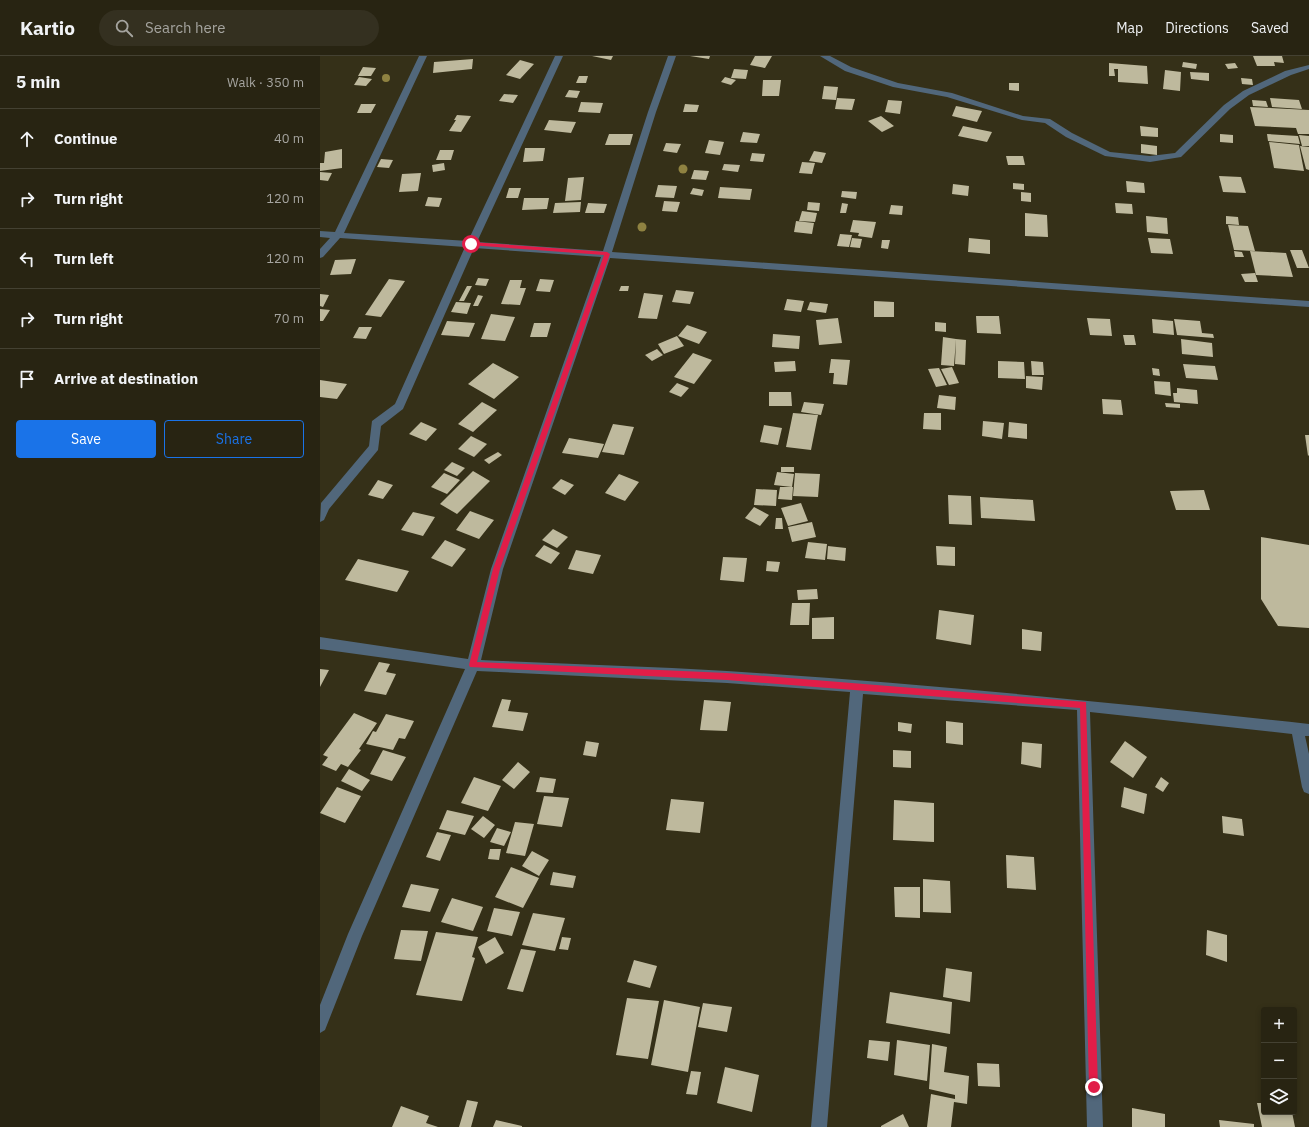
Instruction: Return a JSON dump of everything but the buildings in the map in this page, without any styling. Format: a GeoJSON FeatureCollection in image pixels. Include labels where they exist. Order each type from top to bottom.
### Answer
{"type":"FeatureCollection","features":[{"type":"Feature","properties":{"kind":"street"},"geometry":{"type":"LineString","coordinates":[[320,255],[338,235],[423,56]]}},
{"type":"Feature","properties":{"kind":"street"},"geometry":{"type":"LineString","coordinates":[[320,516],[325,506],[374,447],[376,424],[399,406],[471,244],[559,56]]}},
{"type":"Feature","properties":{"kind":"street"},"geometry":{"type":"LineString","coordinates":[[320,1025],[355,934],[473,665],[496,569],[607,254],[652,112],[672,56]]}},
{"type":"Feature","properties":{"kind":"street"},"geometry":{"type":"LineString","coordinates":[[824,56],[848,69],[896,85],[949,95],[1022,118],[1047,121],[1069,135],[1108,154],[1150,159],[1178,155],[1227,107],[1246,93],[1288,73],[1309,67]]}},
{"type":"Feature","properties":{"kind":"street"},"geometry":{"type":"LineString","coordinates":[[320,234],[1309,304]]}},
{"type":"Feature","properties":{"kind":"street"},"geometry":{"type":"LineString","coordinates":[[320,643],[473,665],[727,677],[857,687],[1083,705],[1303,729],[1309,787]]}},
{"type":"Feature","properties":{"kind":"street"},"geometry":{"type":"LineString","coordinates":[[819,1127],[857,687]]}},
{"type":"Feature","properties":{"kind":"street"},"geometry":{"type":"LineString","coordinates":[[1083,705],[1095,1127]]}},
{"type":"Feature","properties":{"kind":"route"},"geometry":{"type":"LineString","coordinates":[[471,244],[607,254],[496,569],[473,665],[727,677],[1083,705],[1094,1087]]}}]}
